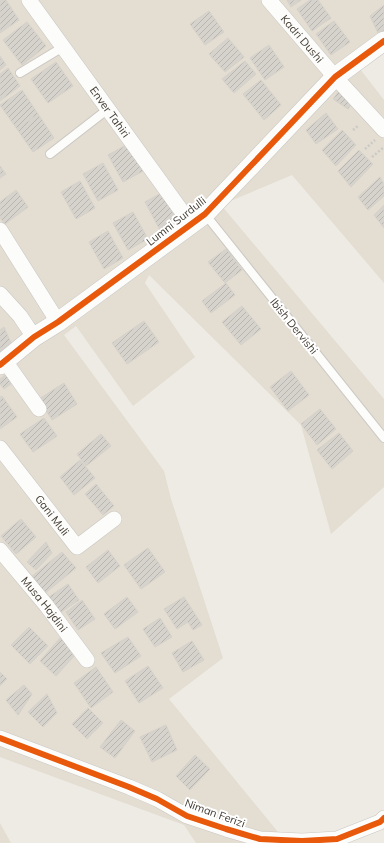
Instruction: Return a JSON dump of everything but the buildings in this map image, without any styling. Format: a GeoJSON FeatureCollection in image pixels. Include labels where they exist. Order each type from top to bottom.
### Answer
{"type":"FeatureCollection","features":[{"type":"Feature","properties":{"kind":"street","name":"Enver Tahiri"},"geometry":{"type":"LineString","coordinates":[[29,0],[108,109],[198,219]]}},
{"type":"Feature","properties":{"kind":"street","name":"Kadri Dushi"},"geometry":{"type":"LineString","coordinates":[[269,0],[335,78],[384,130]]}},
{"type":"Feature","properties":{"kind":"street","name":"Lumni Surdulli"},"geometry":{"type":"LineString","coordinates":[[39,409],[3,363],[34,337],[58,322],[198,219],[335,78],[384,41]]}},
{"type":"Feature","properties":{"kind":"street"},"geometry":{"type":"LineString","coordinates":[[0,230],[58,322]]}},
{"type":"Feature","properties":{"kind":"street"},"geometry":{"type":"LineString","coordinates":[[0,294],[20,316],[34,337]]}},
{"type":"Feature","properties":{"kind":"street","name":"Gani Muli"},"geometry":{"type":"LineString","coordinates":[[0,448],[77,547],[114,519]]}},
{"type":"Feature","properties":{"kind":"street","name":"Musa Hajdini"},"geometry":{"type":"LineString","coordinates":[[0,550],[46,605],[87,660]]}},
{"type":"Feature","properties":{"kind":"street","name":"Niman Ferizi"},"geometry":{"type":"LineString","coordinates":[[0,738],[116,781],[157,798],[188,816],[226,830],[260,839],[339,841],[380,822],[384,818]]}},
{"type":"Feature","properties":{"kind":"lane"},"geometry":{"type":"LineString","coordinates":[[20,73],[63,47]]}},
{"type":"Feature","properties":{"kind":"lane"},"geometry":{"type":"LineString","coordinates":[[50,154],[108,109]]}},
{"type":"Feature","properties":{"kind":"lane","name":"Ibish Dervishi"},"geometry":{"type":"LineString","coordinates":[[198,219],[384,438]]}},
{"type":"Feature","properties":{"kind":"path"},"geometry":{"type":"LineString","coordinates":[[372,157],[384,147]]}},
{"type":"Feature","properties":{"kind":"shaded area"},"geometry":{"type":"Polygon","coordinates":[[[0,0],[384,0],[384,51],[360,69],[384,100],[384,283],[292,175],[221,205],[384,399],[384,487],[331,534],[301,425],[149,275],[145,283],[195,357],[133,406],[76,326],[64,335],[164,471],[171,499],[223,658],[169,699],[287,843],[196,843],[184,825],[0,757],[0,0]]]}},
{"type":"Feature","properties":{"kind":"shaded area"},"geometry":{"type":"Polygon","coordinates":[[[0,823],[11,843],[0,843],[0,823]]]}},
{"type":"Feature","properties":{"kind":"cycle path"},"geometry":{"type":"LineString","coordinates":[[0,365],[34,337],[58,322],[205,214],[335,77],[384,41]]}},
{"type":"Feature","properties":{"kind":"cycle path"},"geometry":{"type":"LineString","coordinates":[[0,738],[129,787],[157,799],[187,816],[260,839],[302,841],[337,839],[380,822],[384,818]]}}]}
